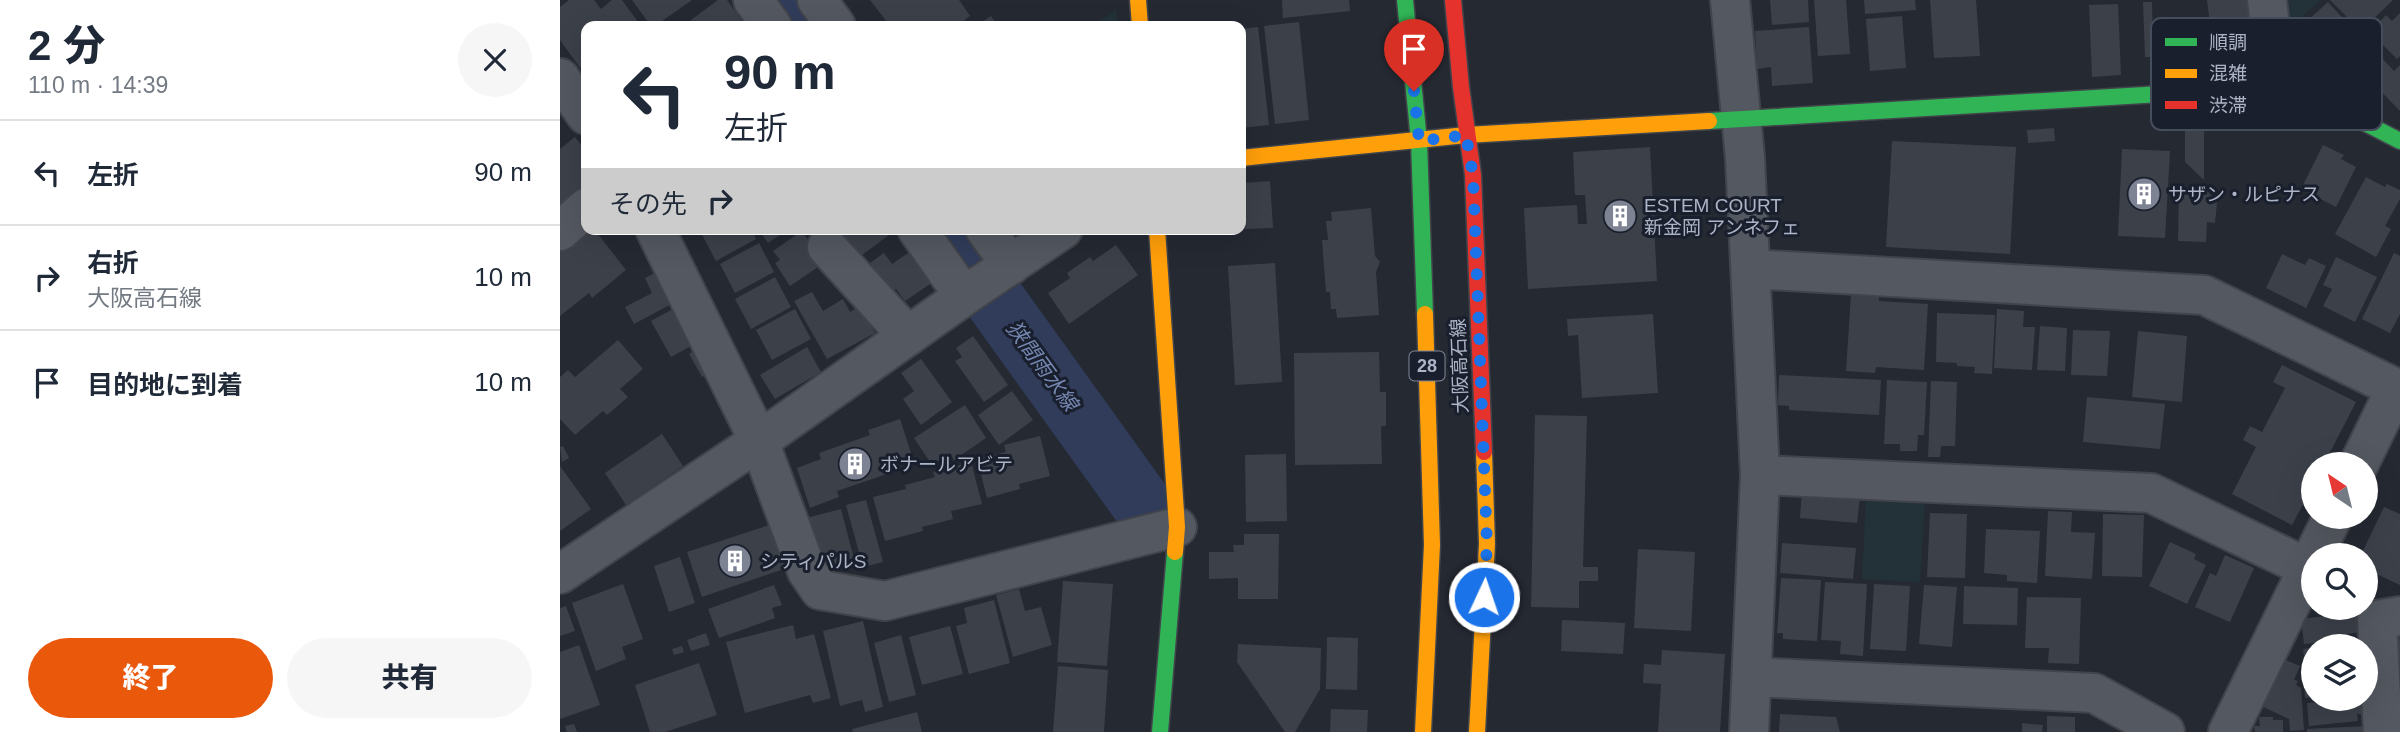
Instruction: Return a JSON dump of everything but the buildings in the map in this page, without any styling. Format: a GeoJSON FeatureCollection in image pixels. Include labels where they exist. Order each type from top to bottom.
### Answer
{"type":"FeatureCollection","features":[{"type":"Feature","properties":{"kind":"street"},"geometry":{"type":"LineString","coordinates":[[753,0],[768,21]]}},
{"type":"Feature","properties":{"kind":"street"},"geometry":{"type":"LineString","coordinates":[[817,0],[832,21]]}},
{"type":"Feature","properties":{"kind":"street"},"geometry":{"type":"LineString","coordinates":[[1138,0],[1140,21]]}},
{"type":"Feature","properties":{"kind":"street","name":"大阪高石線"},"geometry":{"type":"LineString","coordinates":[[1405,0],[1419,141],[1433,545],[1423,732]]}},
{"type":"Feature","properties":{"kind":"street","name":"大阪高石線"},"geometry":{"type":"LineString","coordinates":[[1453,0],[1466,135],[1473,176],[1487,544],[1477,732]]}},
{"type":"Feature","properties":{"kind":"street"},"geometry":{"type":"LineString","coordinates":[[1730,0],[1742,118],[1759,475],[1749,732]]}},
{"type":"Feature","properties":{"kind":"street"},"geometry":{"type":"LineString","coordinates":[[2267,0],[2269,18]]}},
{"type":"Feature","properties":{"kind":"street"},"geometry":{"type":"LineString","coordinates":[[560,78],[581,108]]}},
{"type":"Feature","properties":{"kind":"street"},"geometry":{"type":"LineString","coordinates":[[1246,158],[1466,135],[2151,95]]}},
{"type":"Feature","properties":{"kind":"street"},"geometry":{"type":"LineString","coordinates":[[2379,130],[2400,141]]}},
{"type":"Feature","properties":{"kind":"street"},"geometry":{"type":"LineString","coordinates":[[560,231],[581,212]]}},
{"type":"Feature","properties":{"kind":"street"},"geometry":{"type":"LineString","coordinates":[[658,235],[759,441],[807,571],[820,590],[885,601],[1177,527]]}},
{"type":"Feature","properties":{"kind":"street"},"geometry":{"type":"LineString","coordinates":[[921,235],[965,295]]}},
{"type":"Feature","properties":{"kind":"street"},"geometry":{"type":"LineString","coordinates":[[989,235],[1010,266]]}},
{"type":"Feature","properties":{"kind":"street"},"geometry":{"type":"LineString","coordinates":[[560,574],[759,441],[1054,235]]}},
{"type":"Feature","properties":{"kind":"street"},"geometry":{"type":"LineString","coordinates":[[1157,235],[1177,527],[1160,732]]}},
{"type":"Feature","properties":{"kind":"street"},"geometry":{"type":"LineString","coordinates":[[827,247],[908,336]]}},
{"type":"Feature","properties":{"kind":"street"},"geometry":{"type":"LineString","coordinates":[[1751,269],[2204,296],[2398,389],[2365,452]]}},
{"type":"Feature","properties":{"kind":"street"},"geometry":{"type":"LineString","coordinates":[[1759,475],[2151,493],[2301,555]]}},
{"type":"Feature","properties":{"kind":"street"},"geometry":{"type":"LineString","coordinates":[[2228,732],[2301,583]]}},
{"type":"Feature","properties":{"kind":"street"},"geometry":{"type":"LineString","coordinates":[[2383,732],[2377,620],[2400,616]]}},
{"type":"Feature","properties":{"kind":"street"},"geometry":{"type":"LineString","coordinates":[[1752,677],[2094,694],[2165,732]]}},
{"type":"Feature","properties":{"kind":"shaded area"},"geometry":{"type":"Polygon","coordinates":[[[2288,0],[2321,0],[2299,18],[2290,18],[2288,0]]]}},
{"type":"Feature","properties":{"kind":"shaded area"},"geometry":{"type":"Polygon","coordinates":[[[1116,10],[1117,21],[1100,21],[1116,10]]]}},
{"type":"Feature","properties":{"kind":"shaded area"},"geometry":{"type":"Polygon","coordinates":[[[1866,497],[1925,500],[1920,582],[1862,579],[1866,497]]]}},
{"type":"Feature","properties":{"kind":"waterway","name":"狭間雨水線"},"geometry":{"type":"LineString","coordinates":[[780,0],[795,21]]}},
{"type":"Feature","properties":{"kind":"waterway","name":"狭間雨水線"},"geometry":{"type":"LineString","coordinates":[[948,235],[1141,503]]}},
{"type":"Feature","properties":{"kind":"traffic: fast"},"geometry":{"type":"LineString","coordinates":[[1405,0],[1419,141],[1425,314]]}},
{"type":"Feature","properties":{"kind":"traffic: fast"},"geometry":{"type":"LineString","coordinates":[[1709,121],[2151,95]]}},
{"type":"Feature","properties":{"kind":"traffic: fast"},"geometry":{"type":"LineString","coordinates":[[2379,130],[2400,141]]}},
{"type":"Feature","properties":{"kind":"traffic: fast"},"geometry":{"type":"LineString","coordinates":[[1160,732],[1175,552]]}},
{"type":"Feature","properties":{"kind":"traffic: slow"},"geometry":{"type":"LineString","coordinates":[[1138,0],[1140,21]]}},
{"type":"Feature","properties":{"kind":"traffic: slow"},"geometry":{"type":"LineString","coordinates":[[1246,157],[1466,135],[1709,121]]}},
{"type":"Feature","properties":{"kind":"traffic: slow"},"geometry":{"type":"LineString","coordinates":[[1157,235],[1177,527],[1175,552]]}},
{"type":"Feature","properties":{"kind":"traffic: slow"},"geometry":{"type":"LineString","coordinates":[[1423,732],[1432,545],[1425,314]]}},
{"type":"Feature","properties":{"kind":"traffic: slow"},"geometry":{"type":"LineString","coordinates":[[1477,732],[1487,544],[1484,452]]}},
{"type":"Feature","properties":{"kind":"traffic: jam"},"geometry":{"type":"LineString","coordinates":[[1453,0],[1473,175],[1484,452]]}},
{"type":"Feature","properties":{"kind":"place","name":"サザン・ルピナス"},"geometry":{"type":"Point","coordinates":[2144,194]}},
{"type":"Feature","properties":{"kind":"place","name":"ESTEM COURT 新金岡 アンネフェ"},"geometry":{"type":"Point","coordinates":[1620,216]}},
{"type":"Feature","properties":{"kind":"place","name":"ボナールアビテ"},"geometry":{"type":"Point","coordinates":[855,464]}},
{"type":"Feature","properties":{"kind":"place","name":"シティパルS"},"geometry":{"type":"Point","coordinates":[735,561]}},
{"type":"Feature","properties":{"kind":"route"},"geometry":{"type":"LineString","coordinates":[[1414,91],[1419,141],[1466,135],[1473,176],[1487,544],[1484,597]]}}]}
